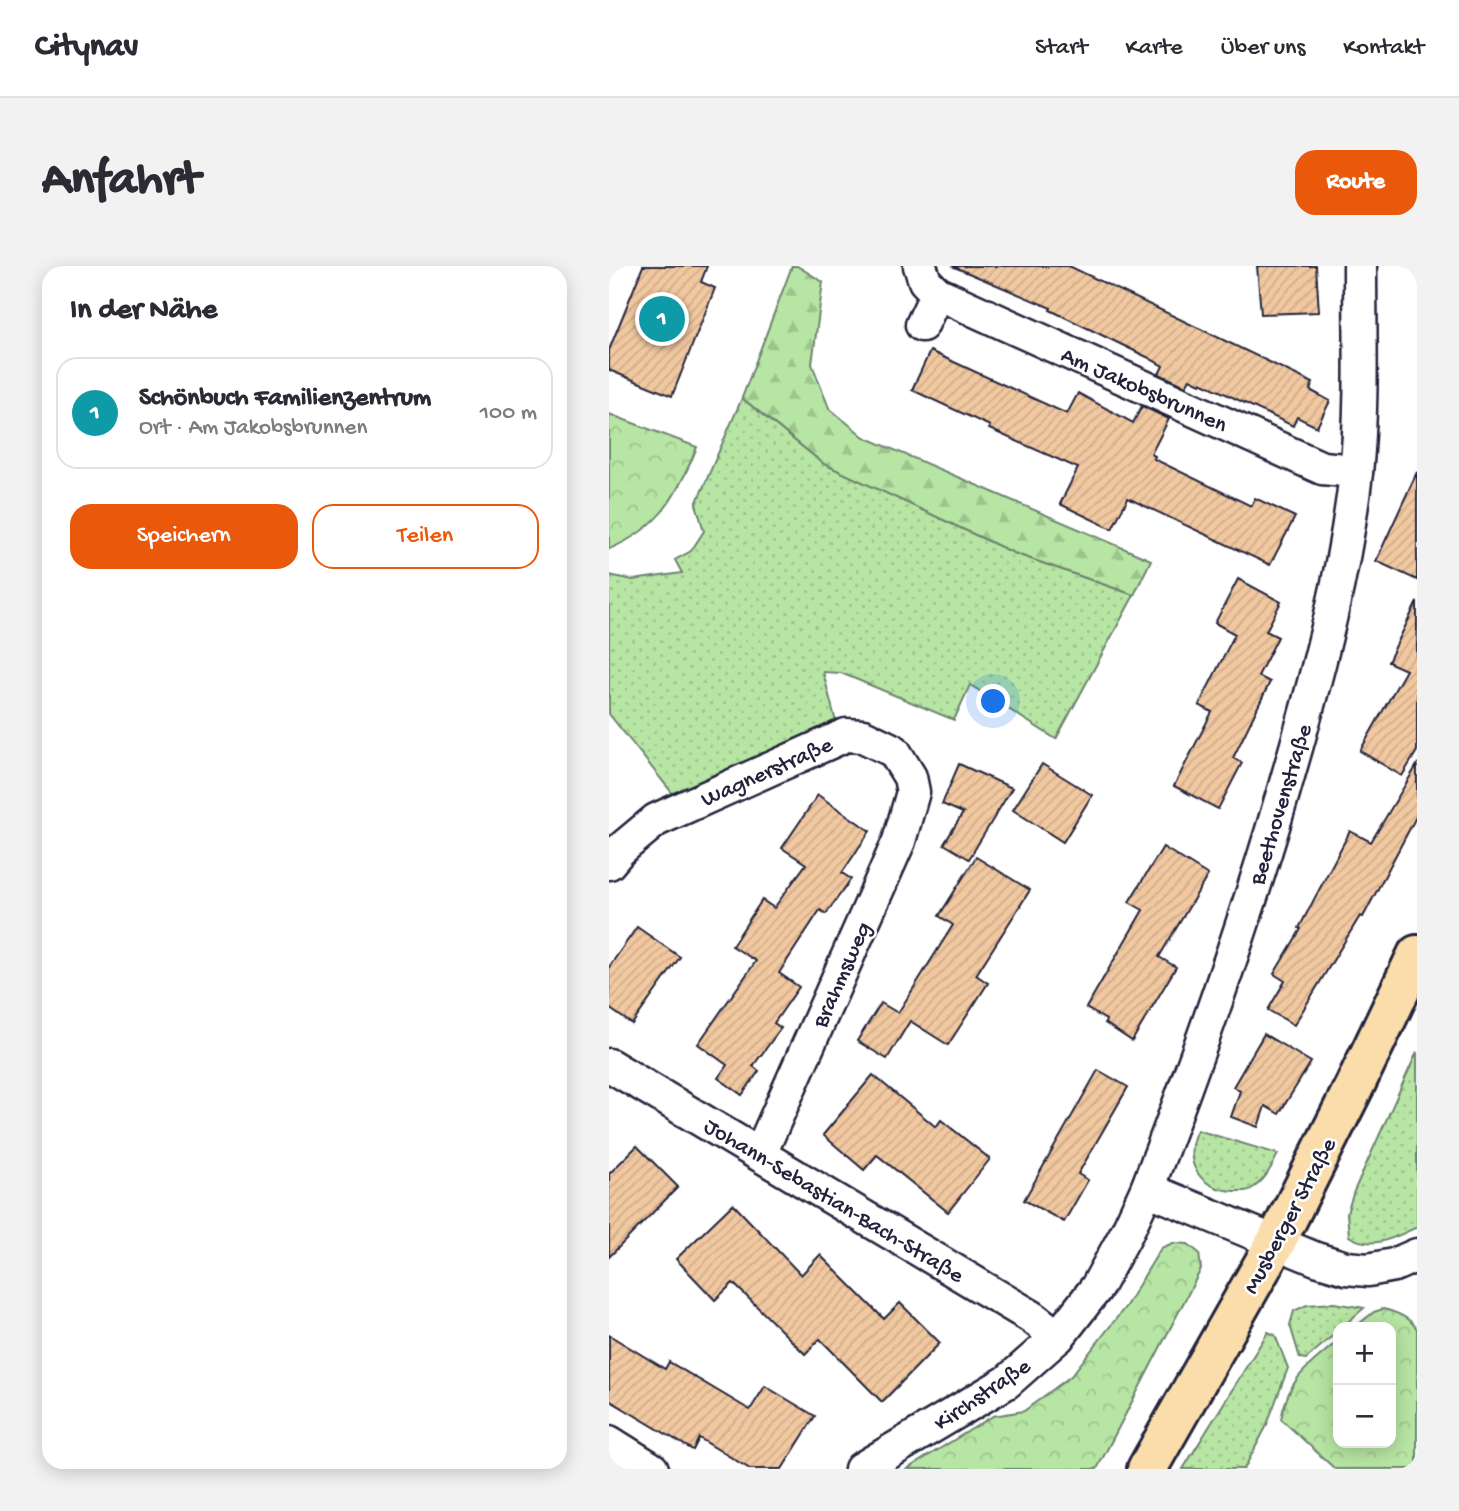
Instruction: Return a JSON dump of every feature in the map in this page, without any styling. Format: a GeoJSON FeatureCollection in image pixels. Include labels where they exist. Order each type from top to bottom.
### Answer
{"type":"FeatureCollection","features":[{"type":"Feature","properties":{"kind":"main road","name":"Musberger Straße"},"geometry":{"type":"LineString","coordinates":[[1147,1469],[1276,1242],[1417,955]]}},
{"type":"Feature","properties":{"kind":"street"},"geometry":{"type":"LineString","coordinates":[[920,266],[925,281],[937,293],[922,325]]}},
{"type":"Feature","properties":{"kind":"street","name":"Beethovenstraße"},"geometry":{"type":"LineString","coordinates":[[1147,1189],[1263,866],[1314,687],[1347,536],[1356,471],[1360,266]]}},
{"type":"Feature","properties":{"kind":"street","name":"Am Jakobsbrunnen"},"geometry":{"type":"LineString","coordinates":[[937,293],[1322,468],[1356,471]]}},
{"type":"Feature","properties":{"kind":"street","name":"Wagnerstraße"},"geometry":{"type":"LineString","coordinates":[[609,863],[620,850],[656,820],[846,735],[863,736],[894,751],[910,777],[913,792]]}},
{"type":"Feature","properties":{"kind":"street","name":"Brahmsweg"},"geometry":{"type":"LineString","coordinates":[[760,1154],[899,841],[913,792]]}},
{"type":"Feature","properties":{"kind":"street","name":"Johann-Sebastian-Bach-Straße"},"geometry":{"type":"LineString","coordinates":[[609,1065],[1020,1310],[1058,1337]]}},
{"type":"Feature","properties":{"kind":"street"},"geometry":{"type":"LineString","coordinates":[[1147,1189],[1316,1259],[1346,1268],[1368,1270],[1394,1265],[1417,1255]]}},
{"type":"Feature","properties":{"kind":"street","name":"Kirchstraße"},"geometry":{"type":"LineString","coordinates":[[861,1469],[1007,1382],[1058,1337],[1097,1287],[1128,1232],[1147,1189]]}},
{"type":"Feature","properties":{"kind":"street"},"geometry":{"type":"LineString","coordinates":[[609,1442],[652,1469]]}},
{"type":"Feature","properties":{"kind":"green space"},"geometry":{"type":"Polygon","coordinates":[[[792,266],[797,266],[823,282],[812,364],[829,408],[864,437],[1151,560],[1134,595],[1014,553],[824,464],[742,398],[792,266]]]}},
{"type":"Feature","properties":{"kind":"green space"},"geometry":{"type":"Polygon","coordinates":[[[742,398],[824,464],[1014,553],[1134,595],[1056,739],[970,685],[954,720],[841,673],[823,672],[837,726],[677,799],[609,714],[609,575],[633,580],[682,573],[675,560],[691,551],[704,531],[696,504],[742,398]]]}},
{"type":"Feature","properties":{"kind":"green space"},"geometry":{"type":"Polygon","coordinates":[[[609,414],[697,447],[682,481],[665,509],[627,541],[609,549],[609,414]]]}},
{"type":"Feature","properties":{"kind":"green space"},"geometry":{"type":"Polygon","coordinates":[[[1417,1052],[1417,1227],[1383,1241],[1357,1240],[1349,1236],[1347,1213],[1354,1191],[1417,1052]]]}},
{"type":"Feature","properties":{"kind":"green space"},"geometry":{"type":"Polygon","coordinates":[[[1197,1130],[1278,1154],[1256,1186],[1248,1191],[1223,1190],[1204,1180],[1193,1163],[1191,1153],[1197,1130]]]}},
{"type":"Feature","properties":{"kind":"green space"},"geometry":{"type":"Polygon","coordinates":[[[1173,1243],[1188,1244],[1199,1253],[1201,1269],[1097,1469],[907,1469],[993,1416],[1024,1411],[1071,1376],[1126,1306],[1161,1248],[1173,1243]]]}},
{"type":"Feature","properties":{"kind":"green space"},"geometry":{"type":"Polygon","coordinates":[[[1334,1303],[1364,1308],[1348,1322],[1333,1322],[1333,1335],[1306,1359],[1300,1358],[1290,1325],[1294,1311],[1307,1305],[1334,1303]]]}},
{"type":"Feature","properties":{"kind":"green space"},"geometry":{"type":"Polygon","coordinates":[[[1383,1309],[1393,1312],[1411,1322],[1417,1329],[1417,1469],[1335,1469],[1281,1419],[1295,1382],[1333,1345],[1333,1448],[1396,1448],[1396,1322],[1361,1322],[1383,1309]]]}},
{"type":"Feature","properties":{"kind":"green space"},"geometry":{"type":"Polygon","coordinates":[[[1268,1332],[1275,1335],[1288,1368],[1266,1427],[1244,1469],[1183,1469],[1268,1332]]]}},
{"type":"Feature","properties":{"kind":"building"},"geometry":{"type":"Polygon","coordinates":[[[643,266],[707,266],[701,282],[715,288],[672,396],[609,370],[609,350],[643,266]]]}},
{"type":"Feature","properties":{"kind":"building"},"geometry":{"type":"Polygon","coordinates":[[[952,266],[1069,266],[1313,383],[1310,390],[1330,401],[1317,427],[1297,417],[1293,426],[1201,382],[1200,384],[1190,379],[1186,386],[1159,374],[1163,366],[1147,357],[1050,310],[1051,308],[952,266]]]}},
{"type":"Feature","properties":{"kind":"building"},"geometry":{"type":"Polygon","coordinates":[[[1257,266],[1316,266],[1319,312],[1261,314],[1257,266]]]}},
{"type":"Feature","properties":{"kind":"building"},"geometry":{"type":"Polygon","coordinates":[[[930,351],[1067,414],[1078,393],[1133,423],[1142,406],[1169,419],[1151,454],[1155,456],[1154,459],[1251,506],[1255,498],[1295,517],[1270,565],[1128,498],[1112,529],[1060,504],[1078,468],[989,429],[990,426],[912,390],[930,351]]]}},
{"type":"Feature","properties":{"kind":"building"},"geometry":{"type":"Polygon","coordinates":[[[1417,472],[1417,580],[1376,561],[1417,472]]]}},
{"type":"Feature","properties":{"kind":"building"},"geometry":{"type":"Polygon","coordinates":[[[1238,579],[1281,602],[1266,631],[1278,637],[1258,676],[1270,682],[1233,758],[1242,763],[1218,809],[1174,786],[1212,712],[1199,705],[1235,634],[1215,623],[1238,579]]]}},
{"type":"Feature","properties":{"kind":"building"},"geometry":{"type":"Polygon","coordinates":[[[1417,602],[1417,751],[1402,776],[1360,751],[1406,670],[1388,662],[1417,602]]]}},
{"type":"Feature","properties":{"kind":"building"},"geometry":{"type":"Polygon","coordinates":[[[959,764],[1012,788],[969,859],[944,844],[963,813],[942,804],[959,764]]]}},
{"type":"Feature","properties":{"kind":"building"},"geometry":{"type":"Polygon","coordinates":[[[1042,764],[1092,795],[1063,842],[1013,810],[1042,764]]]}},
{"type":"Feature","properties":{"kind":"building"},"geometry":{"type":"Polygon","coordinates":[[[1417,765],[1417,815],[1363,917],[1360,916],[1294,1025],[1268,1010],[1285,981],[1274,974],[1301,929],[1299,928],[1350,831],[1371,842],[1417,765]]]}},
{"type":"Feature","properties":{"kind":"building"},"geometry":{"type":"Polygon","coordinates":[[[818,795],[870,831],[842,873],[851,879],[826,914],[820,910],[779,973],[799,987],[774,1023],[781,1028],[753,1066],[759,1071],[742,1095],[718,1078],[727,1065],[698,1044],[756,961],[732,946],[762,900],[774,908],[806,864],[782,848],[818,795]]]}},
{"type":"Feature","properties":{"kind":"building"},"geometry":{"type":"Polygon","coordinates":[[[1163,847],[1208,875],[1159,957],[1176,967],[1132,1041],[1086,1008],[1143,910],[1129,902],[1163,847]]]}},
{"type":"Feature","properties":{"kind":"building"},"geometry":{"type":"Polygon","coordinates":[[[976,857],[1030,890],[976,975],[988,983],[948,1045],[910,1021],[887,1059],[857,1041],[881,1003],[898,1013],[953,925],[939,916],[976,857]]]}},
{"type":"Feature","properties":{"kind":"building"},"geometry":{"type":"Polygon","coordinates":[[[637,927],[680,957],[632,1024],[609,1008],[609,967],[637,927]]]}},
{"type":"Feature","properties":{"kind":"building"},"geometry":{"type":"Polygon","coordinates":[[[1264,1034],[1311,1062],[1279,1114],[1265,1106],[1258,1127],[1231,1117],[1240,1091],[1233,1087],[1264,1034]]]}},
{"type":"Feature","properties":{"kind":"building"},"geometry":{"type":"Polygon","coordinates":[[[1098,1070],[1128,1087],[1078,1174],[1088,1180],[1064,1222],[1024,1200],[1098,1070]]]}},
{"type":"Feature","properties":{"kind":"building"},"geometry":{"type":"Polygon","coordinates":[[[873,1075],[936,1127],[941,1120],[990,1159],[948,1212],[877,1155],[864,1170],[823,1135],[873,1075]]]}},
{"type":"Feature","properties":{"kind":"building"},"geometry":{"type":"Polygon","coordinates":[[[637,1146],[678,1187],[609,1257],[609,1174],[637,1146]]]}},
{"type":"Feature","properties":{"kind":"building"},"geometry":{"type":"Polygon","coordinates":[[[733,1204],[801,1275],[820,1255],[884,1319],[900,1303],[940,1343],[882,1402],[820,1339],[805,1354],[733,1283],[715,1300],[676,1259],[733,1204]]]}},
{"type":"Feature","properties":{"kind":"building"},"geometry":{"type":"Polygon","coordinates":[[[609,1335],[665,1369],[669,1362],[750,1410],[765,1386],[815,1416],[782,1469],[750,1469],[699,1438],[693,1450],[609,1400],[609,1335]]]}},
{"type":"Feature","properties":{"kind":"place","name":"Schönbuch Familienzentrum"},"geometry":{"type":"Point","coordinates":[662,319]}}]}
